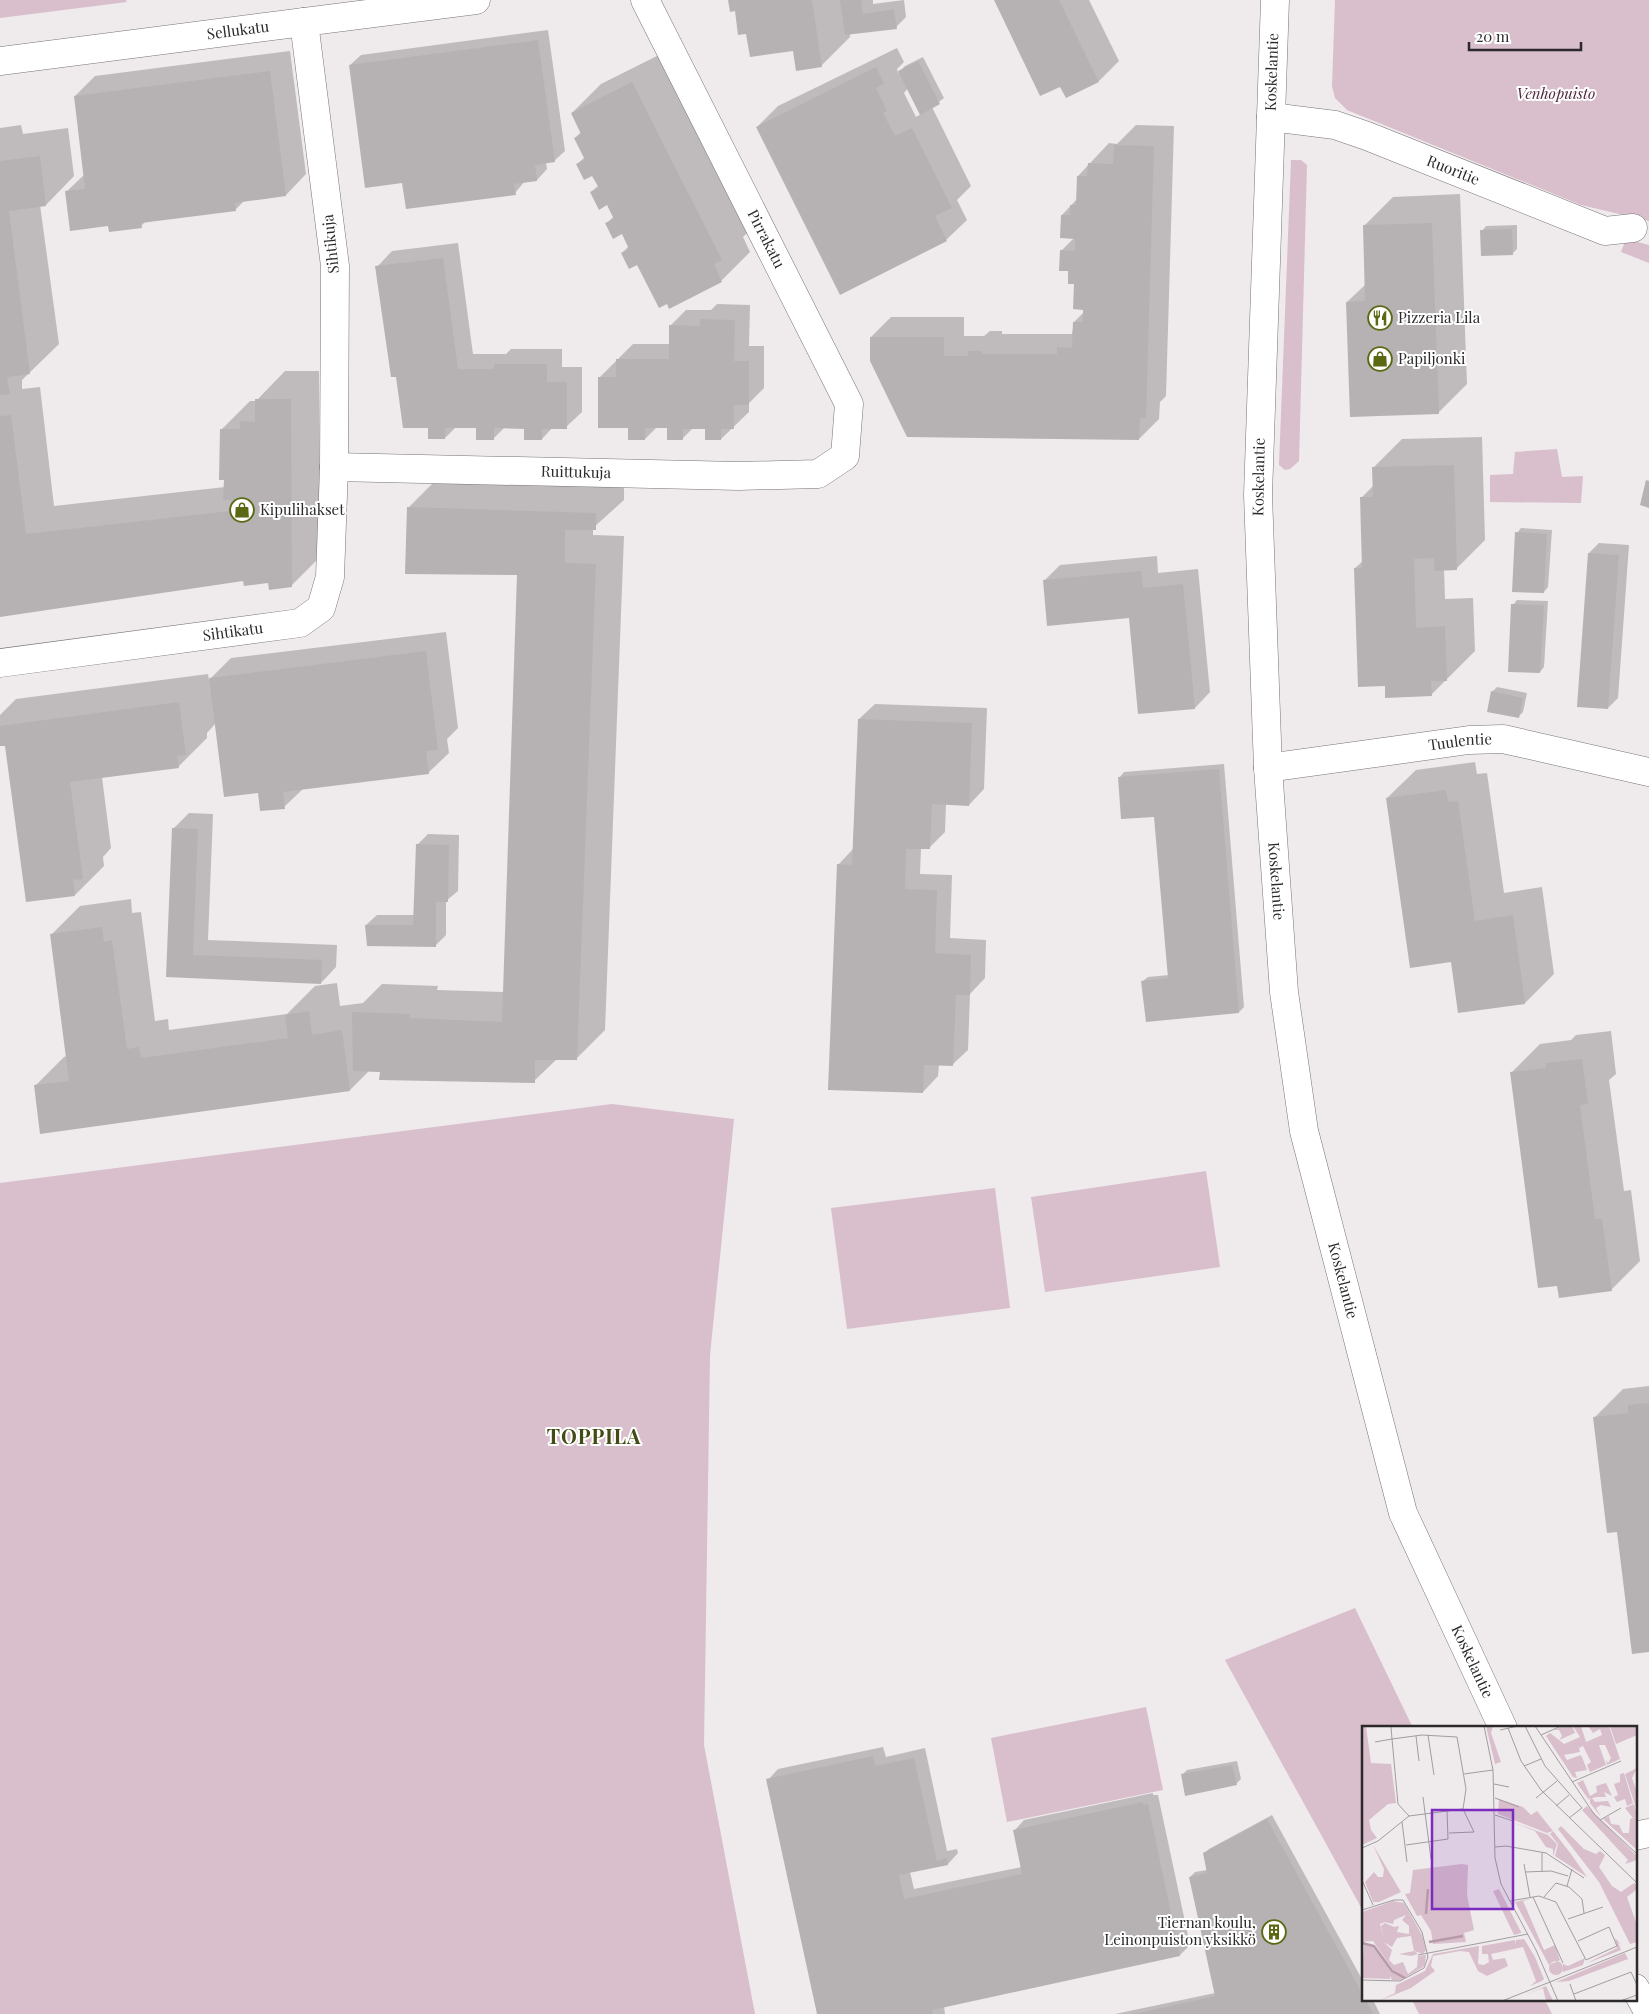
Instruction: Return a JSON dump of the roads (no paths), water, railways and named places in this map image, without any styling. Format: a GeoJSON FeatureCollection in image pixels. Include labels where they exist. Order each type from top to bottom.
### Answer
{"type":"FeatureCollection","features":[{"type":"Feature","properties":{"kind":"street","name":"Sellukatu"},"geometry":{"type":"LineString","coordinates":[[0,61],[476,0]]}},
{"type":"Feature","properties":{"kind":"street","name":"Pirrakatu"},"geometry":{"type":"LineString","coordinates":[[645,0],[848,404],[845,456],[818,474]]}},
{"type":"Feature","properties":{"kind":"street","name":"Koskelantie"},"geometry":{"type":"LineString","coordinates":[[1274,0],[1258,495],[1268,768],[1284,992],[1304,1131],[1403,1513],[1502,1726]]}},
{"type":"Feature","properties":{"kind":"street","name":"Sihtikuja"},"geometry":{"type":"LineString","coordinates":[[304,22],[335,266],[334,467]]}},
{"type":"Feature","properties":{"kind":"street","name":"Ruoritie"},"geometry":{"type":"LineString","coordinates":[[1271,117],[1335,125],[1606,231],[1633,228]]}},
{"type":"Feature","properties":{"kind":"street","name":"Ruittukuja"},"geometry":{"type":"LineString","coordinates":[[334,467],[738,476],[818,474]]}},
{"type":"Feature","properties":{"kind":"street","name":"Sihtikatu"},"geometry":{"type":"LineString","coordinates":[[0,663],[300,623],[321,608],[330,577],[334,467]]}},
{"type":"Feature","properties":{"kind":"street","name":"Tuulentie"},"geometry":{"type":"LineString","coordinates":[[1268,768],[1470,740],[1503,739],[1649,772]]}},
{"type":"Feature","properties":{"kind":"street"},"geometry":{"type":"LineString","coordinates":[[1636,1836],[1649,1833]]}},
{"type":"Feature","properties":{"kind":"street"},"geometry":{"type":"LineString","coordinates":[[1636,1990],[1649,2013]]}},
{"type":"Feature","properties":{"kind":"place","name":"Pizzeria Lila"},"geometry":{"type":"Point","coordinates":[1380,318]}},
{"type":"Feature","properties":{"kind":"place","name":"Papiljonki"},"geometry":{"type":"Point","coordinates":[1380,359]}},
{"type":"Feature","properties":{"kind":"place","name":"Kipulihakset"},"geometry":{"type":"Point","coordinates":[242,510]}},
{"type":"Feature","properties":{"kind":"place","name":"Tiernan koulu, Leinonpuiston yksikkö"},"geometry":{"type":"Point","coordinates":[1274,1932]}},
{"type":"Feature","properties":{"kind":"district","name":"TOPPILA"},"geometry":{"type":"Point","coordinates":[594,1437]}},
{"type":"Feature","properties":{"kind":"park label","name":"Venhopuisto"},"geometry":{"type":"Point","coordinates":[1556,94]}}]}
